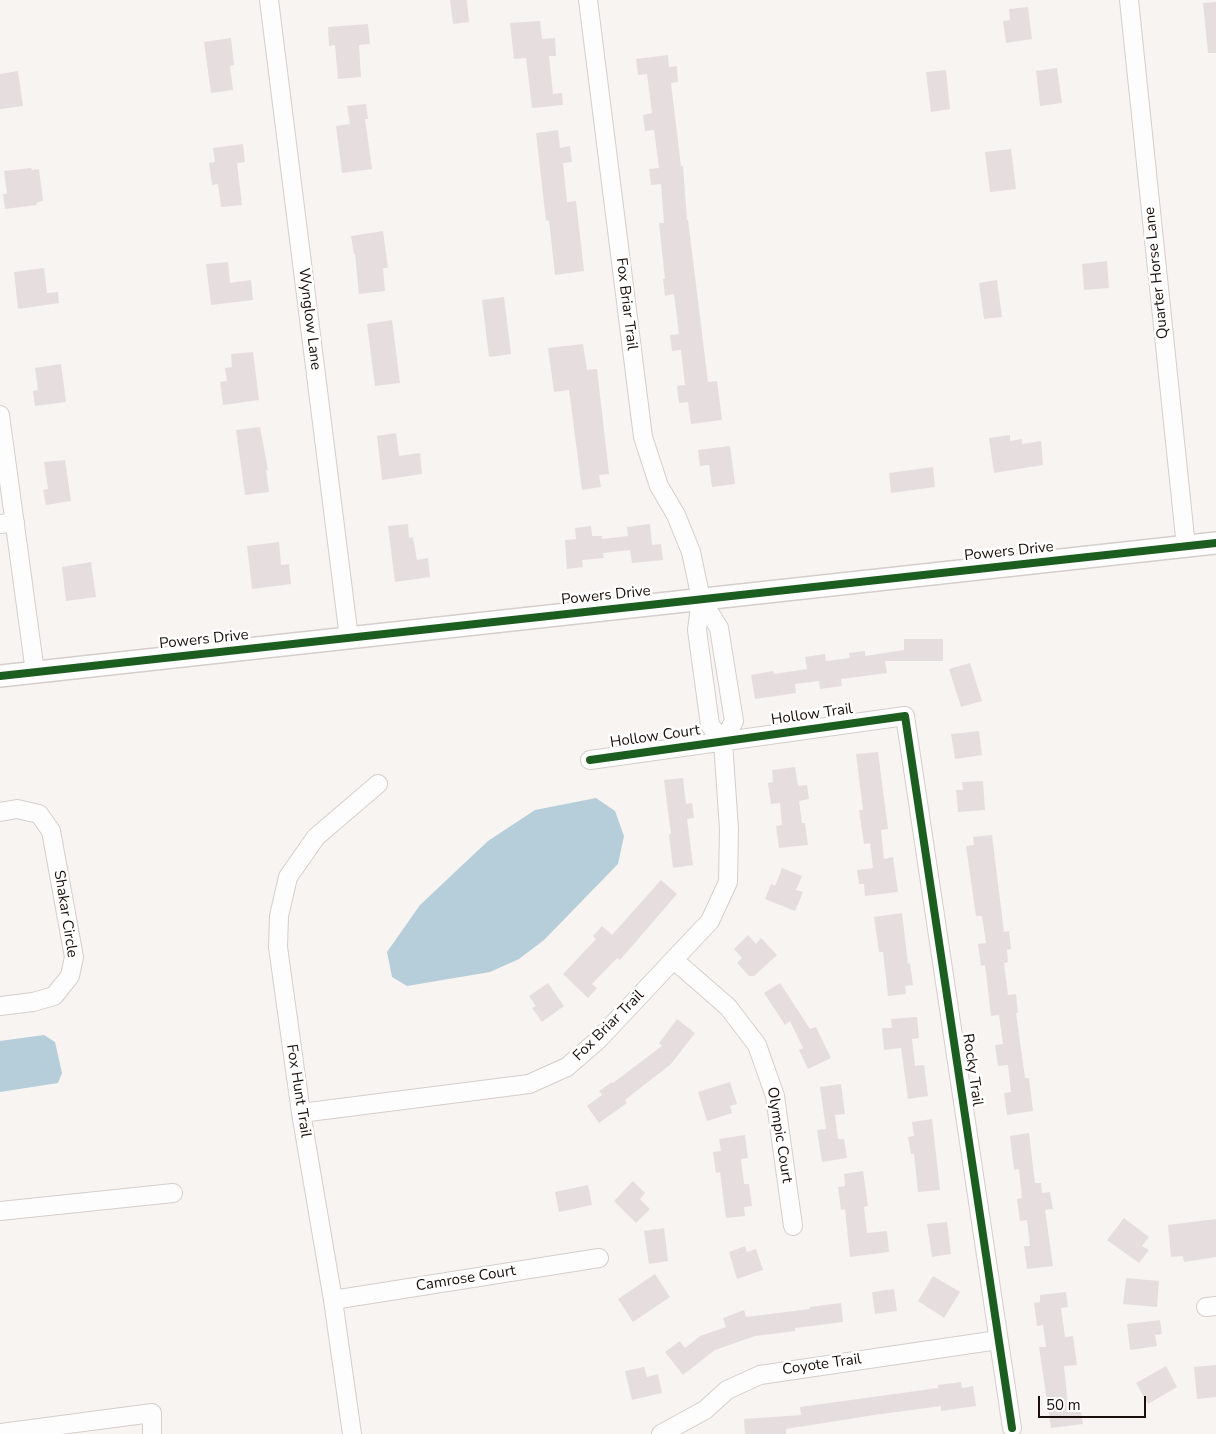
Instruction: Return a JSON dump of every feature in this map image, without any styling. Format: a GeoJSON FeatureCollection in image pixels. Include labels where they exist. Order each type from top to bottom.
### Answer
{"type":"FeatureCollection","features":[{"type":"Feature","properties":{"kind":"street","name":"Wynglow Lane"},"geometry":{"type":"LineString","coordinates":[[269,0],[349,638]]}},
{"type":"Feature","properties":{"kind":"street","name":"Fox Briar Trail"},"geometry":{"type":"LineString","coordinates":[[588,0],[643,437],[659,486],[676,515],[691,552],[701,599],[697,630],[710,725],[723,742]]}},
{"type":"Feature","properties":{"kind":"street","name":"Quarter Horse Lane"},"geometry":{"type":"LineString","coordinates":[[1129,0],[1186,547]]}},
{"type":"Feature","properties":{"kind":"street"},"geometry":{"type":"LineString","coordinates":[[0,415],[7,523],[35,672]]}},
{"type":"Feature","properties":{"kind":"street","name":"Powers Drive"},"geometry":{"type":"LineString","coordinates":[[0,676],[1216,543]]}},
{"type":"Feature","properties":{"kind":"street","name":"Fox Briar Trail"},"geometry":{"type":"LineString","coordinates":[[301,1113],[529,1084],[567,1067],[598,1040],[710,921],[728,882],[729,829],[723,742],[734,721],[719,628],[701,599]]}},
{"type":"Feature","properties":{"kind":"street","name":"Hollow Trail"},"geometry":{"type":"LineString","coordinates":[[723,742],[905,716]]}},
{"type":"Feature","properties":{"kind":"street","name":"Rocky Trail"},"geometry":{"type":"LineString","coordinates":[[905,716],[1012,1428]]}},
{"type":"Feature","properties":{"kind":"street","name":"Hollow Court"},"geometry":{"type":"LineString","coordinates":[[590,760],[723,742]]}},
{"type":"Feature","properties":{"kind":"street","name":"Fox Hunt Trail"},"geometry":{"type":"LineString","coordinates":[[352,1434],[333,1300],[301,1113],[278,948],[279,916],[288,877],[316,837],[378,784]]}},
{"type":"Feature","properties":{"kind":"street","name":"Shakar Circle"},"geometry":{"type":"LineString","coordinates":[[0,812],[17,809],[39,814],[51,831],[74,958],[70,976],[54,996],[33,1002],[0,1006]]}},
{"type":"Feature","properties":{"kind":"street","name":"Olympic Court"},"geometry":{"type":"LineString","coordinates":[[674,960],[728,1006],[757,1045],[775,1096],[793,1226]]}},
{"type":"Feature","properties":{"kind":"street"},"geometry":{"type":"LineString","coordinates":[[0,1211],[174,1193]]}},
{"type":"Feature","properties":{"kind":"street","name":"Camrose Court"},"geometry":{"type":"LineString","coordinates":[[333,1300],[599,1258]]}},
{"type":"Feature","properties":{"kind":"street","name":"Coyote Trail"},"geometry":{"type":"LineString","coordinates":[[661,1434],[706,1410],[727,1390],[760,1375],[998,1340]]}},
{"type":"Feature","properties":{"kind":"street"},"geometry":{"type":"LineString","coordinates":[[0,1433],[152,1414],[152,1434]]}},
{"type":"Feature","properties":{"kind":"water"},"geometry":{"type":"Polygon","coordinates":[[[596,798],[615,811],[624,836],[618,864],[544,940],[519,959],[490,972],[407,986],[392,977],[387,952],[420,905],[488,841],[535,810],[596,798]]]}},
{"type":"Feature","properties":{"kind":"water"},"geometry":{"type":"Polygon","coordinates":[[[44,1035],[55,1042],[62,1073],[58,1083],[0,1092],[0,1041],[44,1035]]]}},
{"type":"Feature","properties":{"kind":"building"},"geometry":{"type":"Polygon","coordinates":[[[450,0],[467,0],[469,22],[453,24],[450,0]]]}},
{"type":"Feature","properties":{"kind":"building"},"geometry":{"type":"Polygon","coordinates":[[[1216,2],[1216,53],[1208,53],[1203,3],[1216,2]]]}},
{"type":"Feature","properties":{"kind":"building"},"geometry":{"type":"Polygon","coordinates":[[[1028,7],[1032,39],[1006,43],[1003,21],[1010,20],[1009,9],[1028,7]]]}},
{"type":"Feature","properties":{"kind":"building"},"geometry":{"type":"Polygon","coordinates":[[[540,21],[542,39],[555,38],[556,56],[549,56],[553,94],[562,93],[563,105],[532,108],[526,58],[514,59],[510,23],[540,21]]]}},
{"type":"Feature","properties":{"kind":"building"},"geometry":{"type":"Polygon","coordinates":[[[368,24],[370,44],[359,45],[361,77],[338,79],[335,45],[329,46],[328,27],[368,24]]]}},
{"type":"Feature","properties":{"kind":"building"},"geometry":{"type":"Polygon","coordinates":[[[231,38],[234,65],[230,66],[233,90],[211,93],[204,42],[231,38]]]}},
{"type":"Feature","properties":{"kind":"building"},"geometry":{"type":"Polygon","coordinates":[[[668,55],[669,67],[677,66],[678,82],[671,83],[681,166],[683,166],[687,220],[708,382],[717,381],[722,420],[691,424],[688,402],[679,403],[677,386],[685,385],[681,350],[672,351],[670,335],[679,334],[674,294],[665,296],[659,223],[664,223],[661,184],[651,185],[649,169],[659,168],[654,130],[645,131],[643,115],[652,113],[647,74],[638,75],[636,59],[668,55]]]}},
{"type":"Feature","properties":{"kind":"building"},"geometry":{"type":"Polygon","coordinates":[[[1057,68],[1062,103],[1040,106],[1036,71],[1057,68]]]}},
{"type":"Feature","properties":{"kind":"building"},"geometry":{"type":"Polygon","coordinates":[[[946,70],[950,109],[931,112],[926,72],[946,70]]]}},
{"type":"Feature","properties":{"kind":"building"},"geometry":{"type":"Polygon","coordinates":[[[18,71],[23,106],[0,109],[0,74],[18,71]]]}},
{"type":"Feature","properties":{"kind":"building"},"geometry":{"type":"Polygon","coordinates":[[[366,104],[368,119],[365,119],[372,169],[342,173],[336,126],[350,124],[347,106],[366,104]]]}},
{"type":"Feature","properties":{"kind":"building"},"geometry":{"type":"Polygon","coordinates":[[[558,130],[560,148],[570,146],[572,162],[563,163],[567,202],[576,201],[584,271],[555,275],[549,220],[546,221],[536,133],[558,130]]]}},
{"type":"Feature","properties":{"kind":"building"},"geometry":{"type":"Polygon","coordinates":[[[243,144],[245,162],[237,163],[242,205],[221,207],[218,184],[212,185],[209,163],[215,162],[213,148],[243,144]]]}},
{"type":"Feature","properties":{"kind":"building"},"geometry":{"type":"Polygon","coordinates":[[[1011,149],[1016,189],[990,192],[985,152],[1011,149]]]}},
{"type":"Feature","properties":{"kind":"building"},"geometry":{"type":"Polygon","coordinates":[[[31,168],[32,170],[39,169],[43,201],[36,203],[37,205],[5,209],[3,194],[7,194],[4,171],[31,168]]]}},
{"type":"Feature","properties":{"kind":"building"},"geometry":{"type":"Polygon","coordinates":[[[383,231],[388,268],[383,268],[385,291],[359,294],[355,254],[351,236],[383,231]]]}},
{"type":"Feature","properties":{"kind":"building"},"geometry":{"type":"Polygon","coordinates":[[[1107,261],[1109,288],[1084,290],[1082,264],[1107,261]]]}},
{"type":"Feature","properties":{"kind":"building"},"geometry":{"type":"Polygon","coordinates":[[[228,262],[230,283],[251,280],[253,300],[211,305],[206,264],[228,262]]]}},
{"type":"Feature","properties":{"kind":"building"},"geometry":{"type":"Polygon","coordinates":[[[44,268],[47,293],[58,292],[59,303],[18,309],[14,272],[44,268]]]}},
{"type":"Feature","properties":{"kind":"building"},"geometry":{"type":"Polygon","coordinates":[[[997,280],[1002,317],[984,319],[979,283],[997,280]]]}},
{"type":"Feature","properties":{"kind":"building"},"geometry":{"type":"Polygon","coordinates":[[[504,297],[511,354],[489,357],[482,300],[504,297]]]}},
{"type":"Feature","properties":{"kind":"building"},"geometry":{"type":"Polygon","coordinates":[[[392,320],[400,383],[375,386],[367,324],[392,320]]]}},
{"type":"Feature","properties":{"kind":"building"},"geometry":{"type":"Polygon","coordinates":[[[583,344],[587,370],[597,369],[609,474],[599,475],[601,487],[582,490],[569,390],[554,392],[548,348],[583,344]]]}},
{"type":"Feature","properties":{"kind":"building"},"geometry":{"type":"Polygon","coordinates":[[[253,352],[259,400],[223,405],[220,382],[227,381],[225,368],[232,367],[231,354],[253,352]]]}},
{"type":"Feature","properties":{"kind":"building"},"geometry":{"type":"Polygon","coordinates":[[[61,364],[66,402],[35,406],[33,391],[38,390],[35,368],[61,364]]]}},
{"type":"Feature","properties":{"kind":"building"},"geometry":{"type":"Polygon","coordinates":[[[260,427],[268,470],[266,470],[269,492],[245,495],[236,430],[260,427]]]}},
{"type":"Feature","properties":{"kind":"building"},"geometry":{"type":"Polygon","coordinates":[[[396,433],[399,456],[420,453],[422,474],[382,480],[377,436],[396,433]]]}},
{"type":"Feature","properties":{"kind":"building"},"geometry":{"type":"Polygon","coordinates":[[[1010,435],[1010,441],[1022,439],[1022,444],[1041,441],[1043,465],[994,473],[989,438],[1010,435]]]}},
{"type":"Feature","properties":{"kind":"building"},"geometry":{"type":"Polygon","coordinates":[[[730,446],[735,484],[712,487],[709,465],[700,466],[698,450],[730,446]]]}},
{"type":"Feature","properties":{"kind":"building"},"geometry":{"type":"Polygon","coordinates":[[[65,460],[71,501],[46,505],[43,490],[48,489],[44,462],[65,460]]]}},
{"type":"Feature","properties":{"kind":"building"},"geometry":{"type":"Polygon","coordinates":[[[933,467],[935,487],[891,493],[889,473],[933,467]]]}},
{"type":"Feature","properties":{"kind":"building"},"geometry":{"type":"Polygon","coordinates":[[[408,524],[409,538],[413,537],[417,560],[428,558],[430,577],[395,582],[388,526],[408,524]]]}},
{"type":"Feature","properties":{"kind":"building"},"geometry":{"type":"Polygon","coordinates":[[[650,524],[652,545],[661,544],[663,560],[632,563],[630,550],[603,553],[604,558],[582,560],[583,567],[567,569],[565,540],[576,539],[575,528],[591,526],[592,536],[602,536],[602,539],[628,536],[627,527],[650,524]]]}},
{"type":"Feature","properties":{"kind":"building"},"geometry":{"type":"Polygon","coordinates":[[[279,542],[281,565],[289,564],[291,584],[252,589],[247,546],[279,542]]]}},
{"type":"Feature","properties":{"kind":"building"},"geometry":{"type":"Polygon","coordinates":[[[91,562],[96,597],[66,601],[62,567],[91,562]]]}},
{"type":"Feature","properties":{"kind":"building"},"geometry":{"type":"Polygon","coordinates":[[[904,639],[943,639],[943,661],[885,661],[887,673],[841,679],[842,686],[820,689],[819,681],[795,684],[796,693],[755,699],[751,675],[773,671],[774,674],[807,669],[805,657],[825,654],[826,661],[850,658],[849,653],[865,651],[865,656],[904,650],[904,639]]]}},
{"type":"Feature","properties":{"kind":"building"},"geometry":{"type":"Polygon","coordinates":[[[970,663],[982,701],[961,707],[949,669],[970,663]]]}},
{"type":"Feature","properties":{"kind":"building"},"geometry":{"type":"Polygon","coordinates":[[[979,731],[982,755],[955,759],[951,734],[979,731]]]}},
{"type":"Feature","properties":{"kind":"building"},"geometry":{"type":"Polygon","coordinates":[[[878,752],[888,829],[881,830],[884,859],[893,857],[898,892],[865,896],[864,884],[859,884],[857,870],[873,868],[870,843],[864,844],[859,810],[863,810],[856,754],[878,752]]]}},
{"type":"Feature","properties":{"kind":"building"},"geometry":{"type":"Polygon","coordinates":[[[795,767],[798,786],[807,785],[809,799],[799,801],[808,845],[779,848],[776,826],[782,825],[780,803],[771,804],[768,783],[773,782],[772,770],[795,767]]]}},
{"type":"Feature","properties":{"kind":"building"},"geometry":{"type":"Polygon","coordinates":[[[683,778],[686,804],[692,803],[694,818],[687,819],[693,865],[673,868],[664,780],[683,778]]]}},
{"type":"Feature","properties":{"kind":"building"},"geometry":{"type":"Polygon","coordinates":[[[983,781],[985,810],[958,812],[956,790],[963,790],[962,782],[983,781]]]}},
{"type":"Feature","properties":{"kind":"building"},"geometry":{"type":"Polygon","coordinates":[[[992,835],[1004,932],[1009,931],[1011,949],[1007,950],[1008,962],[1004,963],[1008,995],[1016,994],[1018,1013],[1016,1013],[1025,1078],[1029,1078],[1033,1111],[1007,1115],[1004,1093],[1011,1092],[1008,1065],[998,1066],[995,1045],[1003,1044],[999,1015],[991,1016],[985,965],[981,966],[978,944],[986,943],[982,916],[976,916],[966,846],[974,845],[973,837],[992,835]]]}},
{"type":"Feature","properties":{"kind":"building"},"geometry":{"type":"Polygon","coordinates":[[[782,868],[802,876],[796,890],[803,892],[795,911],[765,899],[771,884],[775,886],[782,868]]]}},
{"type":"Feature","properties":{"kind":"building"},"geometry":{"type":"Polygon","coordinates":[[[661,880],[677,894],[620,960],[617,958],[592,984],[597,988],[588,998],[563,974],[596,939],[593,936],[602,926],[612,935],[661,880]]]}},
{"type":"Feature","properties":{"kind":"building"},"geometry":{"type":"Polygon","coordinates":[[[902,913],[908,964],[910,963],[913,985],[905,986],[906,994],[888,996],[883,952],[879,952],[874,917],[902,913]]]}},
{"type":"Feature","properties":{"kind":"building"},"geometry":{"type":"Polygon","coordinates":[[[748,935],[756,944],[761,938],[777,955],[754,976],[749,976],[737,963],[742,958],[734,949],[748,935]]]}},
{"type":"Feature","properties":{"kind":"building"},"geometry":{"type":"Polygon","coordinates":[[[548,983],[564,1006],[542,1022],[532,1008],[536,1006],[529,996],[548,983]]]}},
{"type":"Feature","properties":{"kind":"building"},"geometry":{"type":"Polygon","coordinates":[[[780,983],[810,1029],[816,1027],[831,1058],[808,1069],[799,1050],[803,1048],[790,1021],[785,1025],[764,993],[780,983]]]}},
{"type":"Feature","properties":{"kind":"building"},"geometry":{"type":"Polygon","coordinates":[[[917,1017],[919,1038],[912,1039],[915,1066],[924,1065],[928,1096],[908,1099],[901,1048],[884,1050],[882,1028],[892,1028],[891,1019],[917,1017]]]}},
{"type":"Feature","properties":{"kind":"building"},"geometry":{"type":"Polygon","coordinates":[[[677,1019],[695,1033],[671,1064],[625,1100],[627,1103],[599,1123],[587,1106],[602,1095],[599,1091],[613,1083],[662,1046],[659,1043],[677,1019]]]}},
{"type":"Feature","properties":{"kind":"building"},"geometry":{"type":"Polygon","coordinates":[[[730,1082],[737,1104],[730,1106],[732,1113],[707,1121],[698,1092],[730,1082]]]}},
{"type":"Feature","properties":{"kind":"building"},"geometry":{"type":"Polygon","coordinates":[[[841,1084],[845,1114],[835,1115],[838,1139],[844,1139],[847,1158],[822,1162],[817,1130],[826,1129],[820,1087],[841,1084]]]}},
{"type":"Feature","properties":{"kind":"building"},"geometry":{"type":"Polygon","coordinates":[[[932,1119],[940,1190],[918,1192],[914,1154],[911,1154],[908,1137],[914,1136],[912,1122],[932,1119]]]}},
{"type":"Feature","properties":{"kind":"building"},"geometry":{"type":"Polygon","coordinates":[[[1029,1133],[1035,1183],[1041,1183],[1042,1193],[1050,1192],[1053,1209],[1045,1210],[1053,1266],[1027,1269],[1024,1246],[1030,1246],[1027,1220],[1020,1221],[1017,1199],[1022,1198],[1019,1169],[1014,1170],[1010,1136],[1029,1133]]]}},
{"type":"Feature","properties":{"kind":"building"},"geometry":{"type":"Polygon","coordinates":[[[745,1135],[748,1158],[741,1159],[744,1184],[749,1184],[752,1206],[744,1207],[745,1216],[726,1218],[720,1172],[716,1173],[713,1152],[721,1151],[719,1139],[745,1135]]]}},
{"type":"Feature","properties":{"kind":"building"},"geometry":{"type":"Polygon","coordinates":[[[863,1171],[868,1206],[864,1207],[867,1233],[887,1231],[889,1252],[850,1257],[845,1209],[841,1210],[838,1187],[845,1186],[844,1174],[863,1171]]]}},
{"type":"Feature","properties":{"kind":"building"},"geometry":{"type":"Polygon","coordinates":[[[633,1181],[645,1193],[640,1199],[650,1209],[636,1223],[614,1201],[633,1181]]]}},
{"type":"Feature","properties":{"kind":"building"},"geometry":{"type":"Polygon","coordinates":[[[588,1185],[592,1205],[559,1212],[555,1192],[588,1185]]]}},
{"type":"Feature","properties":{"kind":"building"},"geometry":{"type":"Polygon","coordinates":[[[1124,1218],[1149,1237],[1142,1246],[1149,1250],[1139,1263],[1107,1240],[1124,1218]]]}},
{"type":"Feature","properties":{"kind":"building"},"geometry":{"type":"Polygon","coordinates":[[[1216,1219],[1216,1257],[1184,1262],[1183,1256],[1171,1257],[1168,1225],[1216,1219]]]}},
{"type":"Feature","properties":{"kind":"building"},"geometry":{"type":"Polygon","coordinates":[[[947,1222],[951,1254],[932,1257],[927,1224],[947,1222]]]}},
{"type":"Feature","properties":{"kind":"building"},"geometry":{"type":"Polygon","coordinates":[[[664,1228],[668,1261],[649,1264],[644,1231],[664,1228]]]}},
{"type":"Feature","properties":{"kind":"building"},"geometry":{"type":"Polygon","coordinates":[[[745,1246],[747,1252],[756,1249],[763,1270],[737,1279],[729,1252],[745,1246]]]}},
{"type":"Feature","properties":{"kind":"building"},"geometry":{"type":"Polygon","coordinates":[[[655,1274],[670,1297],[633,1322],[618,1299],[655,1274]]]}},
{"type":"Feature","properties":{"kind":"building"},"geometry":{"type":"Polygon","coordinates":[[[933,1276],[960,1292],[944,1318],[918,1301],[933,1276]]]}},
{"type":"Feature","properties":{"kind":"building"},"geometry":{"type":"Polygon","coordinates":[[[1126,1278],[1159,1281],[1157,1307],[1123,1304],[1126,1278]]]}},
{"type":"Feature","properties":{"kind":"building"},"geometry":{"type":"Polygon","coordinates":[[[894,1289],[897,1311],[875,1314],[872,1292],[894,1289]]]}},
{"type":"Feature","properties":{"kind":"building"},"geometry":{"type":"Polygon","coordinates":[[[1066,1292],[1068,1307],[1061,1308],[1065,1337],[1073,1336],[1077,1365],[1064,1366],[1068,1406],[1080,1405],[1083,1424],[1051,1428],[1039,1347],[1046,1347],[1043,1325],[1037,1326],[1034,1303],[1040,1302],[1040,1295],[1066,1292]]]}},
{"type":"Feature","properties":{"kind":"building"},"geometry":{"type":"Polygon","coordinates":[[[841,1303],[843,1322],[795,1328],[795,1331],[755,1336],[715,1350],[683,1375],[665,1352],[680,1341],[685,1348],[700,1336],[726,1327],[723,1318],[744,1310],[746,1317],[841,1303]]]}},
{"type":"Feature","properties":{"kind":"building"},"geometry":{"type":"Polygon","coordinates":[[[1160,1320],[1162,1334],[1155,1335],[1157,1346],[1130,1350],[1127,1324],[1160,1320]]]}},
{"type":"Feature","properties":{"kind":"building"},"geometry":{"type":"Polygon","coordinates":[[[1216,1365],[1216,1397],[1197,1399],[1194,1367],[1216,1365]]]}},
{"type":"Feature","properties":{"kind":"building"},"geometry":{"type":"Polygon","coordinates":[[[1166,1366],[1177,1387],[1148,1404],[1136,1383],[1166,1366]]]}},
{"type":"Feature","properties":{"kind":"building"},"geometry":{"type":"Polygon","coordinates":[[[644,1367],[647,1377],[658,1374],[662,1393],[632,1400],[625,1371],[644,1367]]]}},
{"type":"Feature","properties":{"kind":"building"},"geometry":{"type":"Polygon","coordinates":[[[961,1382],[962,1388],[973,1386],[976,1406],[941,1411],[941,1406],[874,1415],[786,1429],[786,1434],[745,1434],[744,1419],[801,1415],[800,1407],[938,1388],[938,1385],[961,1382]]]}},
{"type":"Feature","properties":{"kind":"cycle path"},"geometry":{"type":"LineString","coordinates":[[0,676],[1216,543]]}},
{"type":"Feature","properties":{"kind":"cycle path"},"geometry":{"type":"LineString","coordinates":[[590,760],[905,716],[1012,1428]]}}]}
